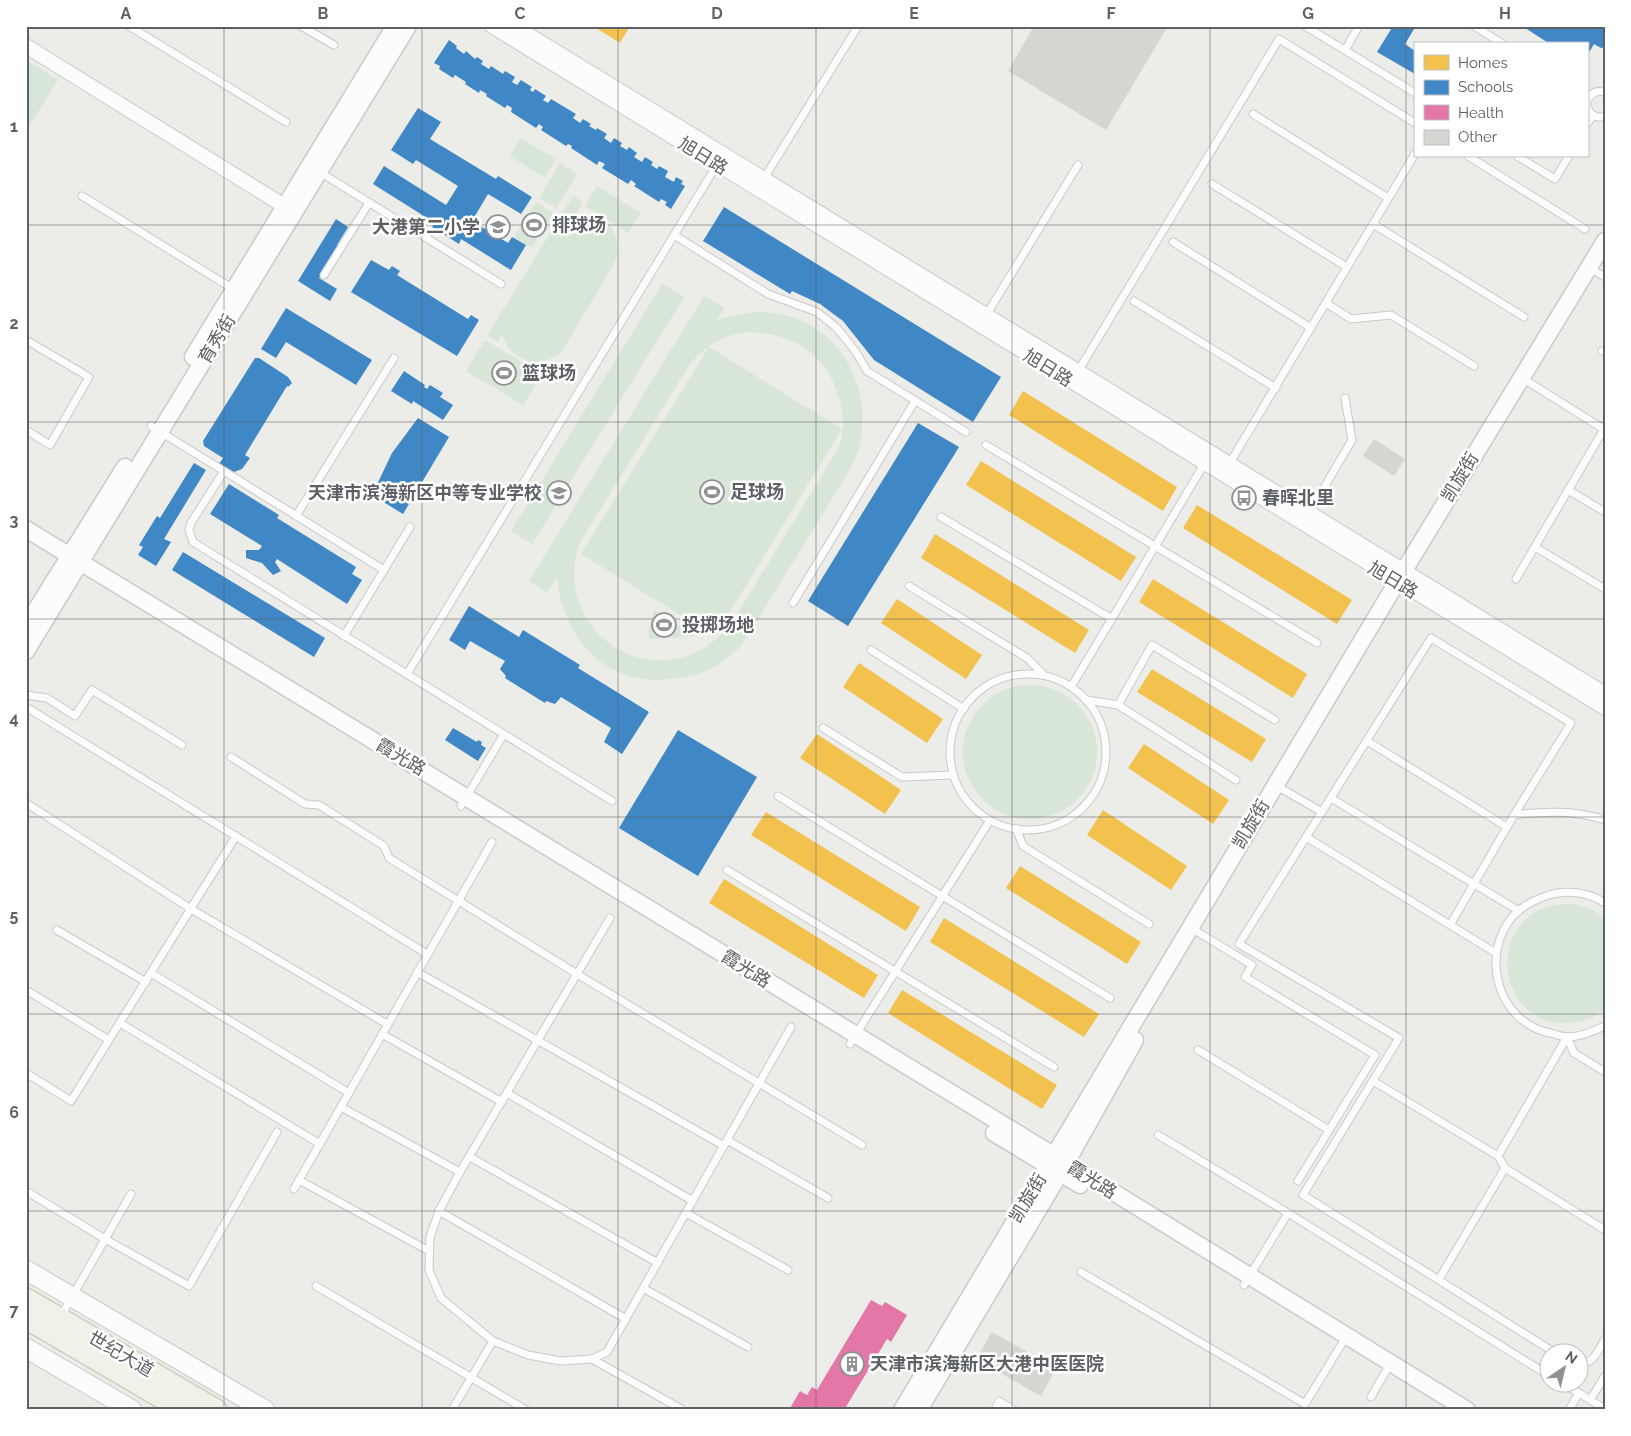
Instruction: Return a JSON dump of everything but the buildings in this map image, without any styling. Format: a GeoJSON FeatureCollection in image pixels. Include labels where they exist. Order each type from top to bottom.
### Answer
{"type":"FeatureCollection","features":[{"type":"Feature","properties":{"kind":"main road"},"geometry":{"type":"LineString","coordinates":[[26,1270],[265,1410]]}},
{"type":"Feature","properties":{"kind":"main road","name":"世纪大道"},"geometry":{"type":"LineString","coordinates":[[26,1299],[216,1410]]}},
{"type":"Feature","properties":{"kind":"main road","name":"世纪大道"},"geometry":{"type":"LineString","coordinates":[[26,1318],[184,1410]]}},
{"type":"Feature","properties":{"kind":"main road"},"geometry":{"type":"LineString","coordinates":[[26,1348],[132,1410]]}},
{"type":"Feature","properties":{"kind":"street","name":"育秀街"},"geometry":{"type":"LineString","coordinates":[[314,169],[395,26]]}},
{"type":"Feature","properties":{"kind":"street","name":"育秀街"},"geometry":{"type":"LineString","coordinates":[[26,651],[73,562],[314,169],[408,26]]}},
{"type":"Feature","properties":{"kind":"street","name":"旭日路"},"geometry":{"type":"LineString","coordinates":[[492,26],[720,159]]}},
{"type":"Feature","properties":{"kind":"street","name":"旭日路"},"geometry":{"type":"LineString","coordinates":[[514,26],[720,159],[1405,579],[1605,708]]}},
{"type":"Feature","properties":{"kind":"street"},"geometry":{"type":"LineString","coordinates":[[26,46],[289,209]]}},
{"type":"Feature","properties":{"kind":"street","name":"凯旋街"},"geometry":{"type":"LineString","coordinates":[[919,1410],[1057,1164],[1605,241]]}},
{"type":"Feature","properties":{"kind":"street","name":"凯旋街"},"geometry":{"type":"LineString","coordinates":[[902,1410],[1057,1164],[1282,789],[1405,579],[1602,270]]}},
{"type":"Feature","properties":{"kind":"street","name":"霞光路"},"geometry":{"type":"LineString","coordinates":[[26,528],[73,562],[852,1040],[1388,1367],[1466,1410]]}},
{"type":"Feature","properties":{"kind":"street","name":"霞光路"},"geometry":{"type":"LineString","coordinates":[[26,540],[73,562]]}},
{"type":"Feature","properties":{"kind":"street","name":"育秀街"},"geometry":{"type":"LineString","coordinates":[[26,626],[73,562]]}},
{"type":"Feature","properties":{"kind":"street","name":"旭日路"},"geometry":{"type":"LineString","coordinates":[[1405,579],[1605,694]]}},
{"type":"Feature","properties":{"kind":"street","name":"霞光路"},"geometry":{"type":"LineString","coordinates":[[1388,1367],[1450,1410]]}},
{"type":"Feature","properties":{"kind":"lane"},"geometry":{"type":"LineString","coordinates":[[129,26],[286,122]]}},
{"type":"Feature","properties":{"kind":"lane"},"geometry":{"type":"LineString","coordinates":[[302,26],[334,45]]}},
{"type":"Feature","properties":{"kind":"lane"},"geometry":{"type":"LineString","coordinates":[[760,184],[858,26]]}},
{"type":"Feature","properties":{"kind":"lane"},"geometry":{"type":"LineString","coordinates":[[1305,26],[1414,92]]}},
{"type":"Feature","properties":{"kind":"lane"},"geometry":{"type":"LineString","coordinates":[[1344,50],[1359,26]]}},
{"type":"Feature","properties":{"kind":"lane"},"geometry":{"type":"LineString","coordinates":[[1474,26],[1500,42]]}},
{"type":"Feature","properties":{"kind":"lane"},"geometry":{"type":"LineString","coordinates":[[1075,376],[1279,39],[1414,122]]}},
{"type":"Feature","properties":{"kind":"lane"},"geometry":{"type":"LineString","coordinates":[[1588,100],[1592,93],[1605,92]]}},
{"type":"Feature","properties":{"kind":"lane"},"geometry":{"type":"LineString","coordinates":[[1588,108],[1593,115],[1597,117],[1605,116]]}},
{"type":"Feature","properties":{"kind":"lane"},"geometry":{"type":"LineString","coordinates":[[1253,114],[1388,198]]}},
{"type":"Feature","properties":{"kind":"lane"},"geometry":{"type":"LineString","coordinates":[[1588,122],[1593,115]]}},
{"type":"Feature","properties":{"kind":"lane"},"geometry":{"type":"LineString","coordinates":[[1227,469],[1414,156]]}},
{"type":"Feature","properties":{"kind":"lane"},"geometry":{"type":"LineString","coordinates":[[1471,158],[1585,229]]}},
{"type":"Feature","properties":{"kind":"lane"},"geometry":{"type":"LineString","coordinates":[[1520,158],[1555,180],[1568,158]]}},
{"type":"Feature","properties":{"kind":"lane"},"geometry":{"type":"LineString","coordinates":[[407,674],[720,159]]}},
{"type":"Feature","properties":{"kind":"lane"},"geometry":{"type":"LineString","coordinates":[[983,320],[1078,165]]}},
{"type":"Feature","properties":{"kind":"lane"},"geometry":{"type":"LineString","coordinates":[[314,169],[501,284]]}},
{"type":"Feature","properties":{"kind":"lane"},"geometry":{"type":"LineString","coordinates":[[1212,184],[1347,267]]}},
{"type":"Feature","properties":{"kind":"lane"},"geometry":{"type":"LineString","coordinates":[[82,196],[239,292]]}},
{"type":"Feature","properties":{"kind":"lane"},"geometry":{"type":"LineString","coordinates":[[324,275],[369,203]]}},
{"type":"Feature","properties":{"kind":"lane"},"geometry":{"type":"LineString","coordinates":[[1373,224],[1524,317]]}},
{"type":"Feature","properties":{"kind":"lane"},"geometry":{"type":"LineString","coordinates":[[674,235],[768,294],[817,312],[837,328],[856,352],[867,370],[966,432]]}},
{"type":"Feature","properties":{"kind":"lane"},"geometry":{"type":"LineString","coordinates":[[1173,242],[1311,328]]}},
{"type":"Feature","properties":{"kind":"lane"},"geometry":{"type":"LineString","coordinates":[[1134,301],[1276,388]]}},
{"type":"Feature","properties":{"kind":"lane"},"geometry":{"type":"LineString","coordinates":[[1326,303],[1351,319],[1391,315],[1474,366]]}},
{"type":"Feature","properties":{"kind":"lane"},"geometry":{"type":"LineString","coordinates":[[26,340],[89,377],[50,445],[26,430]]}},
{"type":"Feature","properties":{"kind":"lane"},"geometry":{"type":"LineString","coordinates":[[296,516],[394,358]]}},
{"type":"Feature","properties":{"kind":"lane"},"geometry":{"type":"LineString","coordinates":[[1516,579],[1604,429],[1530,383]]}},
{"type":"Feature","properties":{"kind":"lane"},"geometry":{"type":"LineString","coordinates":[[1306,518],[1352,440],[1345,398]]}},
{"type":"Feature","properties":{"kind":"lane"},"geometry":{"type":"LineString","coordinates":[[793,603],[915,401]]}},
{"type":"Feature","properties":{"kind":"lane"},"geometry":{"type":"LineString","coordinates":[[155,429],[384,570]]}},
{"type":"Feature","properties":{"kind":"lane"},"geometry":{"type":"LineString","coordinates":[[986,445],[1317,643]]}},
{"type":"Feature","properties":{"kind":"lane"},"geometry":{"type":"LineString","coordinates":[[1071,686],[1208,458]]}},
{"type":"Feature","properties":{"kind":"lane"},"geometry":{"type":"LineString","coordinates":[[224,472],[192,523],[189,530],[193,542],[612,801]]}},
{"type":"Feature","properties":{"kind":"lane"},"geometry":{"type":"LineString","coordinates":[[1568,490],[1605,512]]}},
{"type":"Feature","properties":{"kind":"lane"},"geometry":{"type":"LineString","coordinates":[[941,518],[1112,619]]}},
{"type":"Feature","properties":{"kind":"lane"},"geometry":{"type":"LineString","coordinates":[[344,636],[410,527]]}},
{"type":"Feature","properties":{"kind":"lane"},"geometry":{"type":"LineString","coordinates":[[1534,547],[1605,589]]}},
{"type":"Feature","properties":{"kind":"lane"},"geometry":{"type":"LineString","coordinates":[[909,586],[1027,658],[1043,674],[1071,686],[1087,700],[1101,721],[1107,746],[1105,770],[1095,793],[1079,812],[1058,825],[1033,830],[1008,828],[990,820],[966,799],[953,775],[950,748],[955,722],[969,699],[990,683],[1016,674],[1043,674]]}},
{"type":"Feature","properties":{"kind":"lane"},"geometry":{"type":"LineString","coordinates":[[1450,925],[1507,826],[1571,723],[1431,638],[1239,944],[1399,1038],[1303,1195],[1541,1344]]}},
{"type":"Feature","properties":{"kind":"lane"},"geometry":{"type":"LineString","coordinates":[[1118,705],[1152,646],[1274,720]]}},
{"type":"Feature","properties":{"kind":"lane"},"geometry":{"type":"LineString","coordinates":[[871,650],[964,709]]}},
{"type":"Feature","properties":{"kind":"lane"},"geometry":{"type":"LineString","coordinates":[[26,695],[47,698],[75,716],[92,690],[182,745]]}},
{"type":"Feature","properties":{"kind":"lane"},"geometry":{"type":"LineString","coordinates":[[1087,700],[1118,705],[1236,780]]}},
{"type":"Feature","properties":{"kind":"lane"},"geometry":{"type":"LineString","coordinates":[[26,707],[427,954]]}},
{"type":"Feature","properties":{"kind":"lane"},"geometry":{"type":"LineString","coordinates":[[823,728],[902,777],[953,775]]}},
{"type":"Feature","properties":{"kind":"lane"},"geometry":{"type":"LineString","coordinates":[[464,802],[504,734]]}},
{"type":"Feature","properties":{"kind":"lane"},"geometry":{"type":"LineString","coordinates":[[1366,741],[1507,826]]}},
{"type":"Feature","properties":{"kind":"lane"},"geometry":{"type":"LineString","coordinates":[[231,756],[305,804],[319,805],[384,846],[389,858],[577,974],[862,1145]]}},
{"type":"Feature","properties":{"kind":"lane"},"geometry":{"type":"LineString","coordinates":[[1282,789],[1322,812]]}},
{"type":"Feature","properties":{"kind":"lane"},"geometry":{"type":"LineString","coordinates":[[778,796],[1110,998]]}},
{"type":"Feature","properties":{"kind":"lane"},"geometry":{"type":"LineString","coordinates":[[1331,798],[1519,911]]}},
{"type":"Feature","properties":{"kind":"lane"},"geometry":{"type":"LineString","coordinates":[[26,804],[191,908],[387,1024]]}},
{"type":"Feature","properties":{"kind":"lane"},"geometry":{"type":"LineString","coordinates":[[1514,815],[1567,812],[1605,820]]}},
{"type":"Feature","properties":{"kind":"lane"},"geometry":{"type":"LineString","coordinates":[[852,1040],[990,820]]}},
{"type":"Feature","properties":{"kind":"lane"},"geometry":{"type":"LineString","coordinates":[[1016,828],[1023,846],[1149,924]]}},
{"type":"Feature","properties":{"kind":"lane"},"geometry":{"type":"LineString","coordinates":[[26,1073],[71,1101],[236,836]]}},
{"type":"Feature","properties":{"kind":"lane"},"geometry":{"type":"LineString","coordinates":[[1306,837],[1496,953]]}},
{"type":"Feature","properties":{"kind":"lane"},"geometry":{"type":"LineString","coordinates":[[294,1189],[492,842]]}},
{"type":"Feature","properties":{"kind":"lane"},"geometry":{"type":"LineString","coordinates":[[727,870],[1054,1067]]}},
{"type":"Feature","properties":{"kind":"lane"},"geometry":{"type":"LineString","coordinates":[[1605,903],[1578,892],[1554,893],[1532,900],[1514,914],[1501,934],[1496,953],[1496,979],[1505,1001],[1520,1019],[1540,1031],[1567,1037],[1584,1034],[1605,1026]]}},
{"type":"Feature","properties":{"kind":"lane"},"geometry":{"type":"LineString","coordinates":[[610,918],[460,1172],[438,1211],[430,1236],[429,1270],[441,1298],[493,1340],[528,1355],[561,1361],[592,1359],[607,1352],[791,1028]]}},
{"type":"Feature","properties":{"kind":"lane"},"geometry":{"type":"LineString","coordinates":[[57,930],[146,982]]}},
{"type":"Feature","properties":{"kind":"lane"},"geometry":{"type":"LineString","coordinates":[[1196,931],[1252,965],[1245,977],[1375,1055],[1298,1181]]}},
{"type":"Feature","properties":{"kind":"lane"},"geometry":{"type":"LineString","coordinates":[[417,972],[538,1042],[828,1198]]}},
{"type":"Feature","properties":{"kind":"lane"},"geometry":{"type":"LineString","coordinates":[[151,973],[348,1093]]}},
{"type":"Feature","properties":{"kind":"lane"},"geometry":{"type":"LineString","coordinates":[[26,990],[109,1040]]}},
{"type":"Feature","properties":{"kind":"lane"},"geometry":{"type":"LineString","coordinates":[[120,1023],[320,1144]]}},
{"type":"Feature","properties":{"kind":"lane"},"geometry":{"type":"LineString","coordinates":[[382,1034],[502,1102]]}},
{"type":"Feature","properties":{"kind":"lane"},"geometry":{"type":"LineString","coordinates":[[1498,1156],[1567,1037]]}},
{"type":"Feature","properties":{"kind":"lane"},"geometry":{"type":"LineString","coordinates":[[1567,1037],[1574,1053],[1605,1072]]}},
{"type":"Feature","properties":{"kind":"lane"},"geometry":{"type":"LineString","coordinates":[[1198,1050],[1329,1130]]}},
{"type":"Feature","properties":{"kind":"lane"},"geometry":{"type":"LineString","coordinates":[[1373,1081],[1498,1156],[1505,1168],[1605,1230]]}},
{"type":"Feature","properties":{"kind":"lane"},"geometry":{"type":"LineString","coordinates":[[508,1093],[693,1201]]}},
{"type":"Feature","properties":{"kind":"lane"},"geometry":{"type":"LineString","coordinates":[[341,1107],[460,1172]]}},
{"type":"Feature","properties":{"kind":"lane"},"geometry":{"type":"LineString","coordinates":[[26,1191],[105,1239],[189,1286],[277,1132]]}},
{"type":"Feature","properties":{"kind":"lane"},"geometry":{"type":"LineString","coordinates":[[1158,1135],[1538,1368]]}},
{"type":"Feature","properties":{"kind":"lane"},"geometry":{"type":"LineString","coordinates":[[470,1157],[658,1263]]}},
{"type":"Feature","properties":{"kind":"lane"},"geometry":{"type":"LineString","coordinates":[[1439,1279],[1505,1168]]}},
{"type":"Feature","properties":{"kind":"lane"},"geometry":{"type":"LineString","coordinates":[[299,1180],[429,1251]]}},
{"type":"Feature","properties":{"kind":"lane"},"geometry":{"type":"LineString","coordinates":[[59,1318],[131,1194]]}},
{"type":"Feature","properties":{"kind":"lane"},"geometry":{"type":"LineString","coordinates":[[438,1211],[626,1319]]}},
{"type":"Feature","properties":{"kind":"lane"},"geometry":{"type":"LineString","coordinates":[[686,1213],[788,1270]]}},
{"type":"Feature","properties":{"kind":"lane"},"geometry":{"type":"LineString","coordinates":[[1246,1280],[1288,1213]]}},
{"type":"Feature","properties":{"kind":"lane"},"geometry":{"type":"LineString","coordinates":[[1081,1272],[1305,1404],[1344,1340]]}},
{"type":"Feature","properties":{"kind":"lane"},"geometry":{"type":"LineString","coordinates":[[316,1286],[526,1410]]}},
{"type":"Feature","properties":{"kind":"lane"},"geometry":{"type":"LineString","coordinates":[[643,1288],[748,1346]]}},
{"type":"Feature","properties":{"kind":"lane"},"geometry":{"type":"LineString","coordinates":[[1588,1362],[1593,1359],[1605,1339]]}},
{"type":"Feature","properties":{"kind":"lane"},"geometry":{"type":"LineString","coordinates":[[452,1410],[493,1340]]}},
{"type":"Feature","properties":{"kind":"lane"},"geometry":{"type":"LineString","coordinates":[[592,1359],[683,1410]]}},
{"type":"Feature","properties":{"kind":"lane"},"geometry":{"type":"LineString","coordinates":[[1371,1397],[1388,1367]]}},
{"type":"Feature","properties":{"kind":"lane"},"geometry":{"type":"LineString","coordinates":[[1590,1400],[1605,1376]]}},
{"type":"Feature","properties":{"kind":"lane"},"geometry":{"type":"LineString","coordinates":[[1569,1410],[1578,1394]]}},
{"type":"Feature","properties":{"kind":"lane"},"geometry":{"type":"LineString","coordinates":[[1581,1394],[1605,1409]]}},
{"type":"Feature","properties":{"kind":"lane"},"geometry":{"type":"LineString","coordinates":[[995,1410],[999,1402],[1014,1410]]}},
{"type":"Feature","properties":{"kind":"green space"},"geometry":{"type":"Polygon","coordinates":[[[26,60],[58,80],[26,131],[26,60]]]}},
{"type":"Feature","properties":{"kind":"green space"},"geometry":{"type":"Polygon","coordinates":[[[521,138],[556,159],[545,178],[510,156],[521,138]]]}},
{"type":"Feature","properties":{"kind":"green space","name":"排球场"},"geometry":{"type":"Polygon","coordinates":[[[560,163],[577,174],[556,208],[539,198],[560,163]]]}},
{"type":"Feature","properties":{"kind":"green space"},"geometry":{"type":"Polygon","coordinates":[[[597,186],[641,213],[628,233],[585,206],[597,186]]]}},
{"type":"Feature","properties":{"kind":"green space"},"geometry":{"type":"Polygon","coordinates":[[[573,196],[583,202],[576,214],[596,216],[610,225],[616,241],[616,260],[562,351],[545,361],[536,362],[519,357],[506,344],[502,335],[498,342],[487,336],[573,196]]]}},
{"type":"Feature","properties":{"kind":"green space","name":"排球场"},"geometry":{"type":"Polygon","coordinates":[[[536,202],[553,213],[532,247],[514,237],[536,202]]]}},
{"type":"Feature","properties":{"kind":"green space"},"geometry":{"type":"Polygon","coordinates":[[[662,284],[684,297],[532,544],[511,531],[662,284]]]}},
{"type":"Feature","properties":{"kind":"green space"},"geometry":{"type":"Polygon","coordinates":[[[704,296],[724,308],[717,320],[752,313],[774,313],[799,320],[821,332],[838,349],[851,369],[859,392],[863,417],[860,441],[852,466],[742,645],[734,653],[718,665],[692,676],[671,679],[647,679],[626,675],[608,666],[592,654],[578,638],[568,620],[561,599],[557,577],[547,593],[529,581],[704,296]],[[739,333],[723,338],[702,351],[690,364],[579,544],[574,578],[581,608],[598,633],[621,650],[648,659],[678,658],[707,646],[733,621],[839,447],[843,427],[842,408],[832,380],[824,367],[815,356],[792,341],[764,333],[739,333]]]}},
{"type":"Feature","properties":{"kind":"green space","name":"篮球场"},"geometry":{"type":"Polygon","coordinates":[[[485,340],[542,374],[523,405],[466,371],[485,340]]]}},
{"type":"Feature","properties":{"kind":"green space","name":"足球场"},"geometry":{"type":"Polygon","coordinates":[[[709,347],[842,429],[715,636],[581,554],[709,347]]]}},
{"type":"Feature","properties":{"kind":"green space","name":"投掷场地"},"geometry":{"type":"Polygon","coordinates":[[[655,610],[697,636],[649,639],[649,627],[655,610]]]}},
{"type":"Feature","properties":{"kind":"green space"},"geometry":{"type":"Polygon","coordinates":[[[1030,685],[1055,691],[1077,705],[1091,727],[1097,752],[1091,777],[1077,799],[1055,813],[1030,819],[1005,813],[983,799],[969,777],[963,752],[969,727],[983,705],[1005,691],[1030,685]]]}},
{"type":"Feature","properties":{"kind":"green space"},"geometry":{"type":"Polygon","coordinates":[[[1575,904],[1593,910],[1605,919],[1605,1009],[1593,1017],[1579,1022],[1570,1023],[1545,1020],[1526,1008],[1514,991],[1508,971],[1509,949],[1517,930],[1533,914],[1556,905],[1575,904]]]}},
{"type":"Feature","properties":{"kind":"place","name":"排球场"},"geometry":{"type":"Point","coordinates":[534,225]}},
{"type":"Feature","properties":{"kind":"place","name":"大港第二小学"},"geometry":{"type":"Point","coordinates":[498,227]}},
{"type":"Feature","properties":{"kind":"place","name":"篮球场"},"geometry":{"type":"Point","coordinates":[504,373]}},
{"type":"Feature","properties":{"kind":"place","name":"足球场"},"geometry":{"type":"Point","coordinates":[712,492]}},
{"type":"Feature","properties":{"kind":"place","name":"天津市滨海新区中等专业学校"},"geometry":{"type":"Point","coordinates":[559,493]}},
{"type":"Feature","properties":{"kind":"place","name":"春晖北里"},"geometry":{"type":"Point","coordinates":[1244,498]}},
{"type":"Feature","properties":{"kind":"place","name":"投掷场地"},"geometry":{"type":"Point","coordinates":[664,625]}},
{"type":"Feature","properties":{"kind":"place","name":"天津市滨海新区大港中医医院"},"geometry":{"type":"Point","coordinates":[852,1364]}}]}
